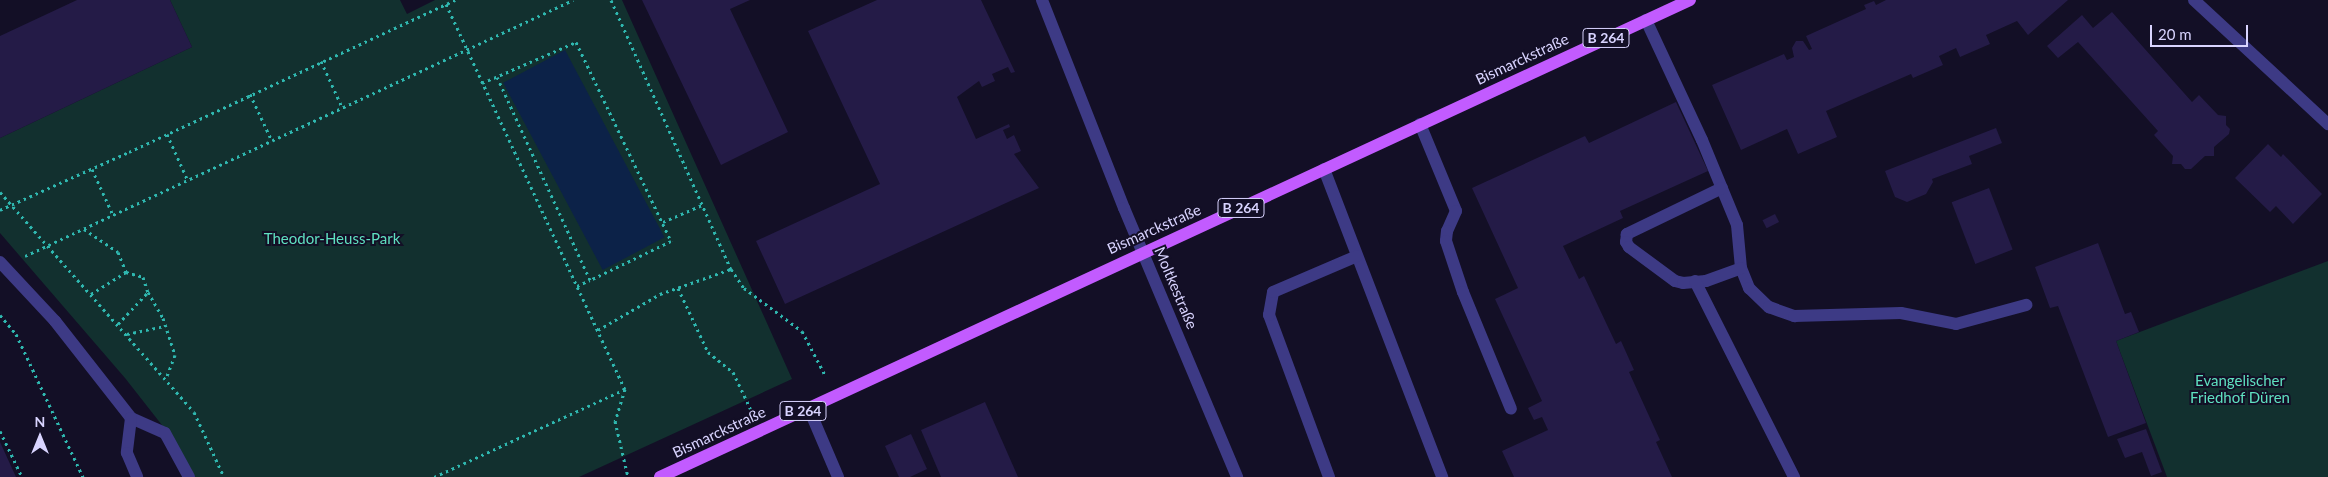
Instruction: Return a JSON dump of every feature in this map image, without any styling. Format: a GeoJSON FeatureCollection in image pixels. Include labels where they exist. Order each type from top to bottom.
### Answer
{"type":"FeatureCollection","features":[{"type":"Feature","properties":{"kind":"main road","name":"Bismarckstraße"},"geometry":{"type":"LineString","coordinates":[[660,477],[1690,0]]}},
{"type":"Feature","properties":{"kind":"street","name":"Moltkestraße"},"geometry":{"type":"LineString","coordinates":[[1042,0],[1236,477]]}},
{"type":"Feature","properties":{"kind":"street"},"geometry":{"type":"LineString","coordinates":[[2194,0],[2328,124]]}},
{"type":"Feature","properties":{"kind":"street"},"geometry":{"type":"LineString","coordinates":[[1646,20],[1702,140],[1737,225],[1741,268],[1749,288],[1769,307],[1794,316],[1901,313],[1956,324],[2026,305]]}},
{"type":"Feature","properties":{"kind":"street"},"geometry":{"type":"LineString","coordinates":[[1420,124],[1456,211],[1447,231],[1446,241],[1463,292],[1511,409]]}},
{"type":"Feature","properties":{"kind":"street"},"geometry":{"type":"LineString","coordinates":[[1324,169],[1442,477]]}},
{"type":"Feature","properties":{"kind":"street"},"geometry":{"type":"LineString","coordinates":[[1722,188],[1628,234],[1625,238],[1628,247],[1675,281],[1683,283],[1706,281],[1741,268]]}},
{"type":"Feature","properties":{"kind":"street"},"geometry":{"type":"LineString","coordinates":[[1329,477],[1268,315],[1273,292],[1357,256]]}},
{"type":"Feature","properties":{"kind":"street"},"geometry":{"type":"LineString","coordinates":[[0,262],[55,321],[131,418],[165,433],[189,477]]}},
{"type":"Feature","properties":{"kind":"street"},"geometry":{"type":"LineString","coordinates":[[1695,281],[1794,477]]}},
{"type":"Feature","properties":{"kind":"street"},"geometry":{"type":"LineString","coordinates":[[809,409],[838,477]]}},
{"type":"Feature","properties":{"kind":"street"},"geometry":{"type":"LineString","coordinates":[[131,418],[127,453],[137,477]]}},
{"type":"Feature","properties":{"kind":"path"},"geometry":{"type":"LineString","coordinates":[[0,210],[455,0]]}},
{"type":"Feature","properties":{"kind":"path"},"geometry":{"type":"LineString","coordinates":[[48,246],[573,0]]}},
{"type":"Feature","properties":{"kind":"path"},"geometry":{"type":"LineString","coordinates":[[612,0],[731,269],[744,288],[802,331],[836,396]]}},
{"type":"Feature","properties":{"kind":"path"},"geometry":{"type":"LineString","coordinates":[[446,4],[625,389],[615,421],[628,477]]}},
{"type":"Feature","properties":{"kind":"path"},"geometry":{"type":"LineString","coordinates":[[482,83],[576,42],[663,222],[671,241],[577,286]]}},
{"type":"Feature","properties":{"kind":"path"},"geometry":{"type":"LineString","coordinates":[[321,61],[342,107]]}},
{"type":"Feature","properties":{"kind":"path"},"geometry":{"type":"LineString","coordinates":[[497,77],[590,280]]}},
{"type":"Feature","properties":{"kind":"path"},"geometry":{"type":"LineString","coordinates":[[250,94],[272,142]]}},
{"type":"Feature","properties":{"kind":"path"},"geometry":{"type":"LineString","coordinates":[[167,134],[188,182]]}},
{"type":"Feature","properties":{"kind":"path"},"geometry":{"type":"LineString","coordinates":[[92,169],[113,215]]}},
{"type":"Feature","properties":{"kind":"path"},"geometry":{"type":"LineString","coordinates":[[0,192],[194,412],[224,477]]}},
{"type":"Feature","properties":{"kind":"path"},"geometry":{"type":"LineString","coordinates":[[663,222],[702,205]]}},
{"type":"Feature","properties":{"kind":"path"},"geometry":{"type":"LineString","coordinates":[[84,229],[118,252],[126,272],[144,278],[148,292],[156,304],[165,326],[175,355],[166,379]]}},
{"type":"Feature","properties":{"kind":"path"},"geometry":{"type":"LineString","coordinates":[[598,330],[660,294],[731,269]]}},
{"type":"Feature","properties":{"kind":"path"},"geometry":{"type":"LineString","coordinates":[[91,294],[126,272]]}},
{"type":"Feature","properties":{"kind":"path"},"geometry":{"type":"LineString","coordinates":[[678,288],[708,352],[732,372],[761,431]]}},
{"type":"Feature","properties":{"kind":"path"},"geometry":{"type":"LineString","coordinates":[[118,324],[148,292]]}},
{"type":"Feature","properties":{"kind":"path"},"geometry":{"type":"LineString","coordinates":[[0,314],[16,334],[83,477]]}},
{"type":"Feature","properties":{"kind":"path"},"geometry":{"type":"LineString","coordinates":[[127,334],[165,326]]}},
{"type":"Feature","properties":{"kind":"path"},"geometry":{"type":"LineString","coordinates":[[434,477],[625,389]]}},
{"type":"Feature","properties":{"kind":"path"},"geometry":{"type":"LineString","coordinates":[[0,431],[22,477]]}},
{"type":"Feature","properties":{"kind":"green space","name":"Theodor-Heuss-Park"},"geometry":{"type":"Polygon","coordinates":[[[170,0],[400,0],[407,14],[435,0],[622,0],[792,379],[579,477],[194,477],[165,429],[125,378],[0,233],[0,138],[192,47],[170,0]]]}},
{"type":"Feature","properties":{"kind":"green space","name":"Evangelischer Friedhof Düren"},"geometry":{"type":"Polygon","coordinates":[[[2328,261],[2328,477],[2167,477],[2116,341],[2328,261]]]}},
{"type":"Feature","properties":{"kind":"water"},"geometry":{"type":"Polygon","coordinates":[[[565,50],[665,237],[603,270],[503,83],[565,50]]]}},
{"type":"Feature","properties":{"kind":"building"},"geometry":{"type":"Polygon","coordinates":[[[77,0],[170,0],[192,47],[0,138],[0,36],[77,0]]]}},
{"type":"Feature","properties":{"kind":"building"},"geometry":{"type":"Polygon","coordinates":[[[642,0],[750,0],[730,9],[788,132],[721,165],[642,0]]]}},
{"type":"Feature","properties":{"kind":"building"},"geometry":{"type":"Polygon","coordinates":[[[877,0],[981,0],[1015,72],[1011,73],[1008,67],[992,74],[995,81],[982,87],[979,81],[957,97],[976,139],[1009,124],[1010,127],[1003,130],[1007,139],[1014,135],[1021,151],[1014,154],[1039,188],[785,304],[756,241],[880,184],[808,31],[877,0]]]}},
{"type":"Feature","properties":{"kind":"building"},"geometry":{"type":"Polygon","coordinates":[[[1886,0],[2068,0],[2028,35],[2017,21],[1986,35],[1990,44],[1960,57],[1956,48],[1939,56],[1943,65],[1913,78],[1911,74],[1826,111],[1837,137],[1798,154],[1787,129],[1741,150],[1712,85],[1784,54],[1787,60],[1794,57],[1792,48],[1796,41],[1803,41],[1809,50],[1812,49],[1806,36],[1866,9],[1864,5],[1874,1],[1876,5],[1886,0]]]}},
{"type":"Feature","properties":{"kind":"building"},"geometry":{"type":"Polygon","coordinates":[[[2112,12],[2192,102],[2199,95],[2218,115],[2226,116],[2226,125],[2230,129],[2229,134],[2214,147],[2214,156],[2205,156],[2191,169],[2185,169],[2181,164],[2172,164],[2173,156],[2154,135],[2158,131],[2078,42],[2058,58],[2047,46],[2082,15],[2093,28],[2112,12]]]}},
{"type":"Feature","properties":{"kind":"building"},"geometry":{"type":"Polygon","coordinates":[[[1676,102],[1708,171],[1620,211],[1623,218],[1563,246],[1579,279],[1584,276],[1616,344],[1621,341],[1634,370],[1629,372],[1660,440],[1656,442],[1672,477],[1514,477],[1502,451],[1548,430],[1542,417],[1534,420],[1528,408],[1542,401],[1495,299],[1518,288],[1472,188],[1585,136],[1589,143],[1676,102]]]}},
{"type":"Feature","properties":{"kind":"building"},"geometry":{"type":"Polygon","coordinates":[[[1996,128],[2002,143],[1969,156],[1972,164],[1932,179],[1933,182],[1926,194],[1907,202],[1895,197],[1885,171],[1996,128]]]}},
{"type":"Feature","properties":{"kind":"building"},"geometry":{"type":"Polygon","coordinates":[[[2268,144],[2281,157],[2283,154],[2322,194],[2293,224],[2276,206],[2270,212],[2235,178],[2268,144]]]}},
{"type":"Feature","properties":{"kind":"building"},"geometry":{"type":"Polygon","coordinates":[[[1989,188],[2013,250],[1975,264],[1952,202],[1989,188]]]}},
{"type":"Feature","properties":{"kind":"building"},"geometry":{"type":"Polygon","coordinates":[[[1775,214],[1779,222],[1767,228],[1763,220],[1775,214]]]}},
{"type":"Feature","properties":{"kind":"building"},"geometry":{"type":"Polygon","coordinates":[[[2098,243],[2125,314],[2131,312],[2139,332],[2116,341],[2146,423],[2108,437],[2058,306],[2050,308],[2035,267],[2098,243]]]}},
{"type":"Feature","properties":{"kind":"building"},"geometry":{"type":"Polygon","coordinates":[[[985,402],[1018,477],[941,477],[921,430],[985,402]]]}},
{"type":"Feature","properties":{"kind":"building"},"geometry":{"type":"Polygon","coordinates":[[[2146,429],[2162,472],[2151,476],[2142,452],[2125,458],[2117,439],[2146,429]]]}},
{"type":"Feature","properties":{"kind":"building"},"geometry":{"type":"Polygon","coordinates":[[[911,434],[927,469],[910,477],[899,477],[885,446],[911,434]]]}},
{"type":"Feature","properties":{"kind":"building"},"geometry":{"type":"Polygon","coordinates":[[[0,442],[16,477],[0,477],[0,442]]]}}]}
